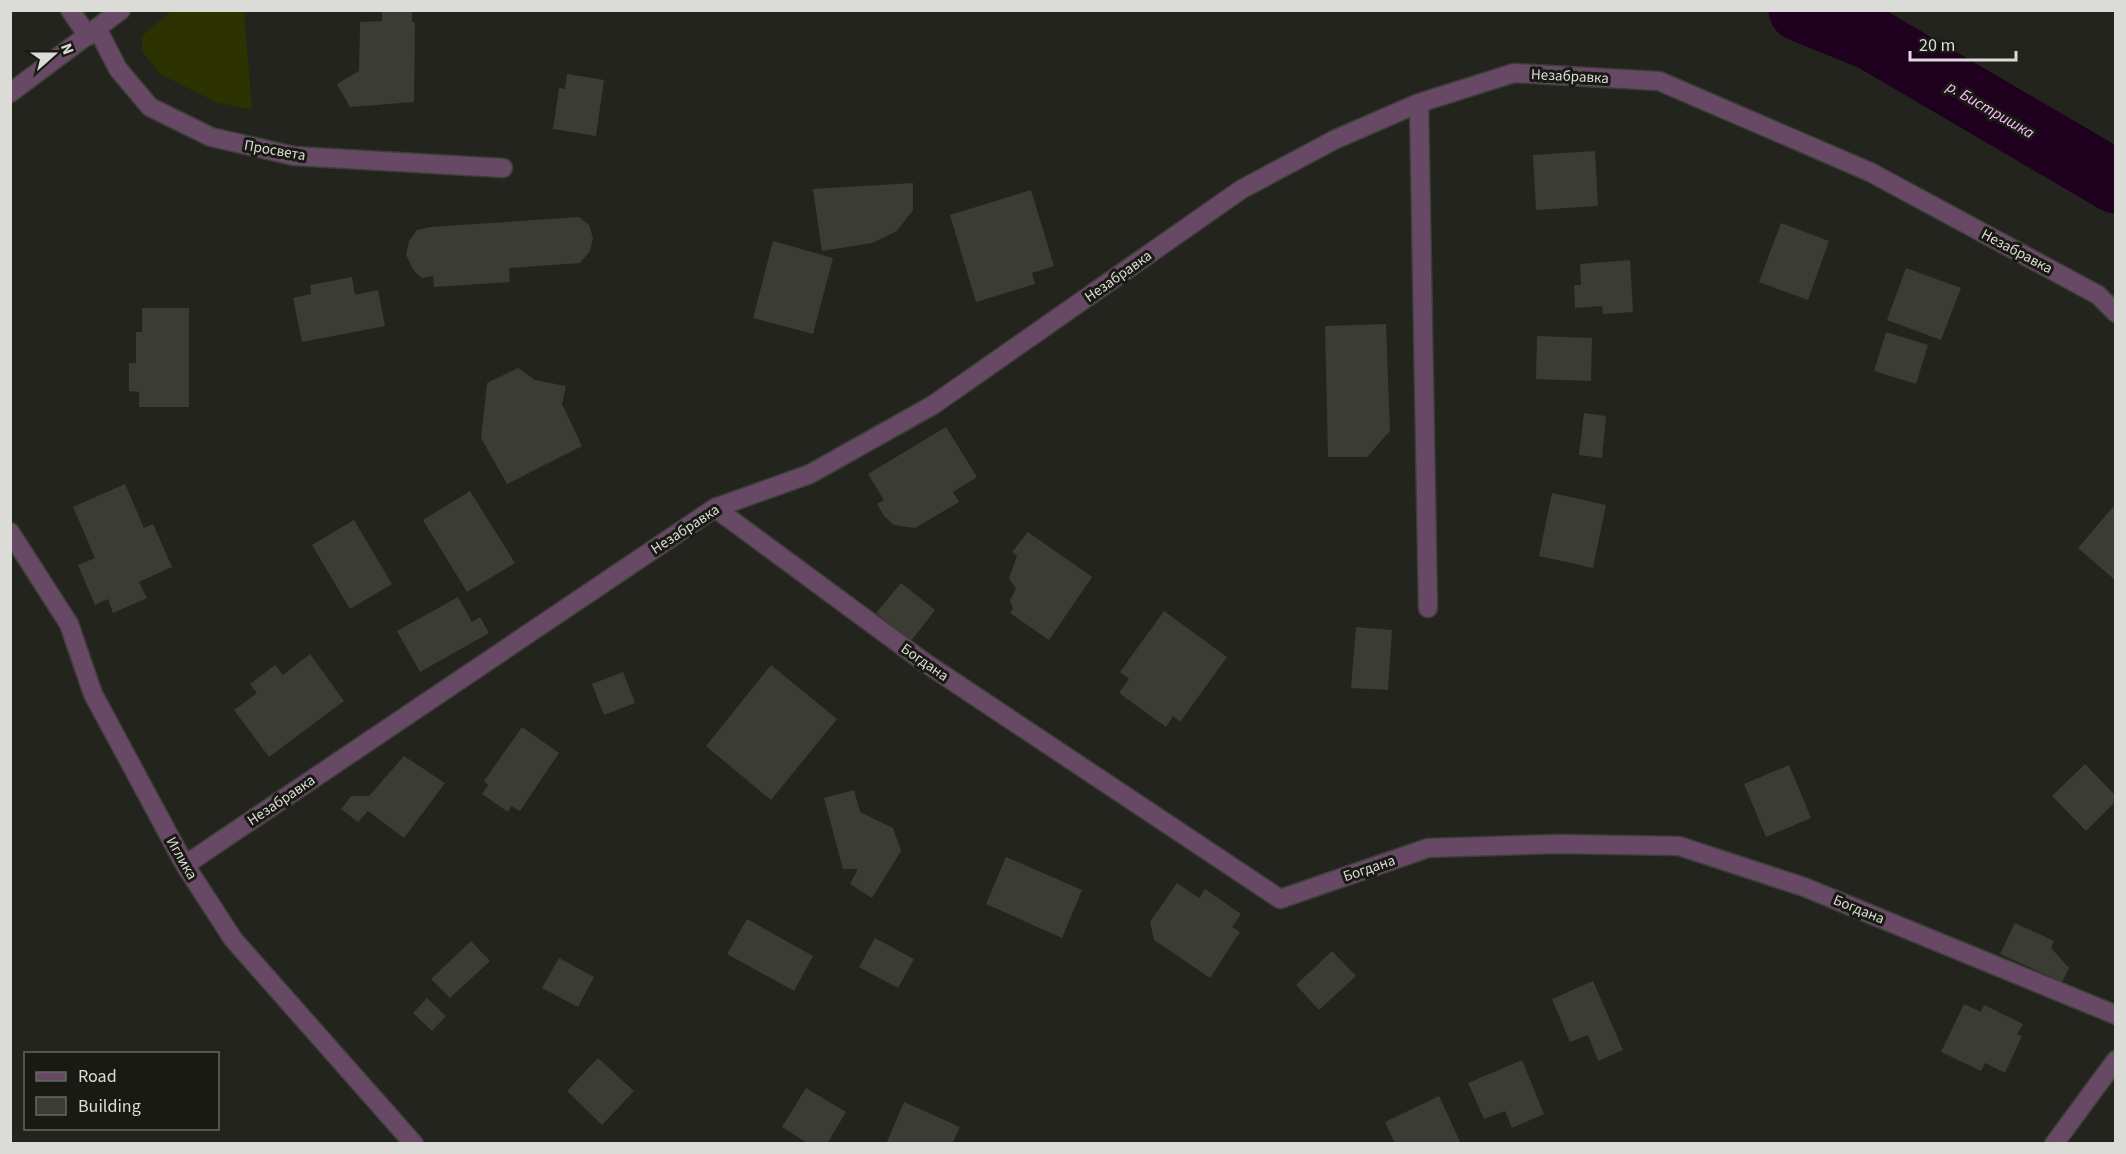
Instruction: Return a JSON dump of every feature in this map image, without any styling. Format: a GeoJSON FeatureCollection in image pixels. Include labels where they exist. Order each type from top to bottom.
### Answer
{"type":"FeatureCollection","features":[{"type":"Feature","properties":{"kind":"street","name":"Просвета"},"geometry":{"type":"LineString","coordinates":[[70,10],[92,32],[118,69],[150,107],[211,137],[294,156],[503,168]]}},
{"type":"Feature","properties":{"kind":"street"},"geometry":{"type":"LineString","coordinates":[[10,93],[122,10]]}},
{"type":"Feature","properties":{"kind":"street","name":"Незабравка"},"geometry":{"type":"LineString","coordinates":[[184,865],[715,508],[810,474],[933,405],[1242,189],[1336,139],[1419,103],[1514,73],[1659,81],[1870,172],[2098,296],[2115,313]]}},
{"type":"Feature","properties":{"kind":"street"},"geometry":{"type":"LineString","coordinates":[[1419,103],[1428,608]]}},
{"type":"Feature","properties":{"kind":"street","name":"Богдана"},"geometry":{"type":"LineString","coordinates":[[715,508],[924,662],[1280,899],[1428,848],[1559,844],[1679,846],[1804,887],[2115,1015]]}},
{"type":"Feature","properties":{"kind":"street","name":"Иглика"},"geometry":{"type":"LineString","coordinates":[[10,532],[69,624],[93,694],[184,865],[233,939],[414,1143]]}},
{"type":"Feature","properties":{"kind":"street"},"geometry":{"type":"LineString","coordinates":[[2054,1143],[2115,1060]]}},
{"type":"Feature","properties":{"kind":"green space"},"geometry":{"type":"Polygon","coordinates":[[[172,11],[244,11],[252,109],[218,103],[160,74],[142,51],[142,36],[172,11]]]}},
{"type":"Feature","properties":{"kind":"building"},"geometry":{"type":"Polygon","coordinates":[[[382,10],[412,10],[412,22],[415,23],[414,102],[350,107],[337,84],[359,71],[360,22],[382,21],[382,10]]]}},
{"type":"Feature","properties":{"kind":"building"},"geometry":{"type":"Polygon","coordinates":[[[567,74],[604,80],[596,136],[553,129],[559,88],[565,89],[567,74]]]}},
{"type":"Feature","properties":{"kind":"building"},"geometry":{"type":"Polygon","coordinates":[[[1595,151],[1598,206],[1536,210],[1533,155],[1595,151]]]}},
{"type":"Feature","properties":{"kind":"building"},"geometry":{"type":"Polygon","coordinates":[[[913,183],[913,210],[897,231],[872,243],[822,251],[813,189],[913,183]]]}},
{"type":"Feature","properties":{"kind":"building"},"geometry":{"type":"Polygon","coordinates":[[[1031,190],[1054,266],[1032,273],[1035,284],[976,302],[950,215],[1031,190]]]}},
{"type":"Feature","properties":{"kind":"building"},"geometry":{"type":"Polygon","coordinates":[[[579,217],[589,225],[593,238],[590,251],[580,263],[509,268],[510,282],[434,287],[433,276],[422,278],[414,271],[406,255],[409,241],[417,230],[430,227],[579,217]]]}},
{"type":"Feature","properties":{"kind":"building"},"geometry":{"type":"Polygon","coordinates":[[[1781,223],[1829,241],[1808,300],[1759,282],[1781,223]]]}},
{"type":"Feature","properties":{"kind":"building"},"geometry":{"type":"Polygon","coordinates":[[[773,241],[833,258],[813,334],[753,318],[773,241]]]}},
{"type":"Feature","properties":{"kind":"building"},"geometry":{"type":"Polygon","coordinates":[[[1630,260],[1633,312],[1603,314],[1602,306],[1575,308],[1574,285],[1581,285],[1580,264],[1630,260]]]}},
{"type":"Feature","properties":{"kind":"building"},"geometry":{"type":"Polygon","coordinates":[[[1906,268],[1961,288],[1941,340],[1887,320],[1906,268]]]}},
{"type":"Feature","properties":{"kind":"building"},"geometry":{"type":"Polygon","coordinates":[[[352,277],[355,295],[378,290],[385,326],[302,342],[293,298],[311,294],[310,285],[352,277]]]}},
{"type":"Feature","properties":{"kind":"building"},"geometry":{"type":"Polygon","coordinates":[[[142,308],[189,308],[189,407],[139,407],[139,392],[129,391],[129,363],[136,363],[136,332],[142,332],[142,308]]]}},
{"type":"Feature","properties":{"kind":"building"},"geometry":{"type":"Polygon","coordinates":[[[1386,324],[1390,431],[1367,457],[1328,457],[1325,326],[1386,324]]]}},
{"type":"Feature","properties":{"kind":"building"},"geometry":{"type":"Polygon","coordinates":[[[1886,332],[1928,345],[1916,384],[1874,371],[1886,332]]]}},
{"type":"Feature","properties":{"kind":"building"},"geometry":{"type":"Polygon","coordinates":[[[1537,336],[1592,338],[1591,381],[1536,379],[1537,336]]]}},
{"type":"Feature","properties":{"kind":"building"},"geometry":{"type":"Polygon","coordinates":[[[518,368],[535,380],[566,386],[562,404],[582,446],[507,484],[481,438],[487,383],[518,368]]]}},
{"type":"Feature","properties":{"kind":"building"},"geometry":{"type":"Polygon","coordinates":[[[1584,413],[1606,416],[1602,458],[1579,455],[1584,413]]]}},
{"type":"Feature","properties":{"kind":"building"},"geometry":{"type":"Polygon","coordinates":[[[946,427],[977,477],[953,492],[959,502],[915,528],[894,525],[884,516],[877,504],[884,500],[868,474],[946,427]]]}},
{"type":"Feature","properties":{"kind":"building"},"geometry":{"type":"Polygon","coordinates":[[[125,484],[144,528],[153,524],[172,567],[139,582],[147,598],[113,613],[108,599],[95,605],[78,565],[95,558],[73,507],[125,484]]]}},
{"type":"Feature","properties":{"kind":"building"},"geometry":{"type":"Polygon","coordinates":[[[470,491],[515,563],[467,592],[423,520],[470,491]]]}},
{"type":"Feature","properties":{"kind":"building"},"geometry":{"type":"Polygon","coordinates":[[[1552,493],[1606,505],[1593,568],[1539,556],[1552,493]]]}},
{"type":"Feature","properties":{"kind":"building"},"geometry":{"type":"Polygon","coordinates":[[[2113,507],[2116,510],[2116,581],[2078,548],[2113,507]]]}},
{"type":"Feature","properties":{"kind":"building"},"geometry":{"type":"Polygon","coordinates":[[[354,520],[392,584],[350,609],[312,545],[354,520]]]}},
{"type":"Feature","properties":{"kind":"building"},"geometry":{"type":"Polygon","coordinates":[[[1028,532],[1092,577],[1049,640],[1010,613],[1013,609],[1010,600],[1016,589],[1009,578],[1017,556],[1012,552],[1028,532]]]}},
{"type":"Feature","properties":{"kind":"building"},"geometry":{"type":"Polygon","coordinates":[[[901,583],[935,610],[911,641],[876,613],[901,583]]]}},
{"type":"Feature","properties":{"kind":"building"},"geometry":{"type":"Polygon","coordinates":[[[458,597],[472,622],[480,617],[489,633],[420,672],[397,631],[458,597]]]}},
{"type":"Feature","properties":{"kind":"building"},"geometry":{"type":"Polygon","coordinates":[[[1164,611],[1227,657],[1180,722],[1173,716],[1166,727],[1119,693],[1129,679],[1120,672],[1164,611]]]}},
{"type":"Feature","properties":{"kind":"building"},"geometry":{"type":"Polygon","coordinates":[[[1356,627],[1392,630],[1388,690],[1351,688],[1356,627]]]}},
{"type":"Feature","properties":{"kind":"building"},"geometry":{"type":"Polygon","coordinates":[[[310,654],[344,701],[269,757],[234,710],[257,693],[250,684],[275,665],[283,675],[310,654]]]}},
{"type":"Feature","properties":{"kind":"building"},"geometry":{"type":"Polygon","coordinates":[[[771,665],[837,719],[771,800],[706,746],[771,665]]]}},
{"type":"Feature","properties":{"kind":"building"},"geometry":{"type":"Polygon","coordinates":[[[623,672],[635,703],[604,715],[592,684],[623,672]]]}},
{"type":"Feature","properties":{"kind":"building"},"geometry":{"type":"Polygon","coordinates":[[[522,727],[559,753],[520,811],[511,806],[508,812],[482,794],[488,785],[484,781],[522,727]]]}},
{"type":"Feature","properties":{"kind":"building"},"geometry":{"type":"Polygon","coordinates":[[[404,756],[445,783],[404,838],[368,811],[358,822],[341,809],[351,796],[369,796],[404,756]]]}},
{"type":"Feature","properties":{"kind":"building"},"geometry":{"type":"Polygon","coordinates":[[[2085,764],[2116,796],[2116,801],[2086,831],[2052,796],[2085,764]]]}},
{"type":"Feature","properties":{"kind":"building"},"geometry":{"type":"Polygon","coordinates":[[[1789,765],[1811,818],[1766,837],[1744,784],[1789,765]]]}},
{"type":"Feature","properties":{"kind":"building"},"geometry":{"type":"Polygon","coordinates":[[[854,790],[860,812],[893,828],[901,851],[872,898],[850,884],[858,869],[843,869],[824,798],[854,790]]]}},
{"type":"Feature","properties":{"kind":"building"},"geometry":{"type":"Polygon","coordinates":[[[1006,857],[1082,890],[1062,938],[986,904],[1006,857]]]}},
{"type":"Feature","properties":{"kind":"building"},"geometry":{"type":"Polygon","coordinates":[[[1177,883],[1199,898],[1205,889],[1241,914],[1232,927],[1240,932],[1210,978],[1154,940],[1150,922],[1177,883]]]}},
{"type":"Feature","properties":{"kind":"building"},"geometry":{"type":"Polygon","coordinates":[[[747,919],[813,956],[794,991],[727,954],[747,919]]]}},
{"type":"Feature","properties":{"kind":"building"},"geometry":{"type":"Polygon","coordinates":[[[2015,923],[2054,941],[2051,948],[2069,968],[2062,982],[2000,954],[2015,923]]]}},
{"type":"Feature","properties":{"kind":"building"},"geometry":{"type":"Polygon","coordinates":[[[875,938],[914,959],[898,988],[859,967],[875,938]]]}},
{"type":"Feature","properties":{"kind":"building"},"geometry":{"type":"Polygon","coordinates":[[[471,941],[490,961],[450,998],[431,979],[471,941]]]}},
{"type":"Feature","properties":{"kind":"building"},"geometry":{"type":"Polygon","coordinates":[[[1332,951],[1356,976],[1319,1010],[1296,985],[1332,951]]]}},
{"type":"Feature","properties":{"kind":"building"},"geometry":{"type":"Polygon","coordinates":[[[559,958],[594,977],[578,1007],[542,988],[559,958]]]}},
{"type":"Feature","properties":{"kind":"building"},"geometry":{"type":"Polygon","coordinates":[[[1593,981],[1623,1050],[1598,1061],[1588,1035],[1570,1042],[1552,999],[1593,981]]]}},
{"type":"Feature","properties":{"kind":"building"},"geometry":{"type":"Polygon","coordinates":[[[427,998],[446,1016],[432,1031],[413,1013],[427,998]]]}},
{"type":"Feature","properties":{"kind":"building"},"geometry":{"type":"Polygon","coordinates":[[[1964,1004],[1981,1012],[1984,1005],[2023,1024],[2017,1034],[2022,1036],[2005,1073],[1985,1063],[1981,1071],[1941,1052],[1964,1004]]]}},
{"type":"Feature","properties":{"kind":"building"},"geometry":{"type":"Polygon","coordinates":[[[598,1058],[634,1091],[602,1125],[567,1091],[598,1058]]]}},
{"type":"Feature","properties":{"kind":"building"},"geometry":{"type":"Polygon","coordinates":[[[1522,1060],[1544,1114],[1512,1128],[1505,1111],[1484,1119],[1468,1083],[1522,1060]]]}},
{"type":"Feature","properties":{"kind":"building"},"geometry":{"type":"Polygon","coordinates":[[[806,1088],[846,1112],[827,1144],[809,1144],[782,1127],[806,1088]]]}},
{"type":"Feature","properties":{"kind":"building"},"geometry":{"type":"Polygon","coordinates":[[[1439,1096],[1461,1144],[1395,1144],[1385,1122],[1439,1096]]]}},
{"type":"Feature","properties":{"kind":"building"},"geometry":{"type":"Polygon","coordinates":[[[904,1102],[960,1127],[952,1144],[886,1144],[904,1102]]]}},
{"type":"Feature","properties":{"kind":"waterway","name":"р. Бистришка"},"geometry":{"type":"LineString","coordinates":[[1800,10],[1872,39],[2116,182]]}}]}
